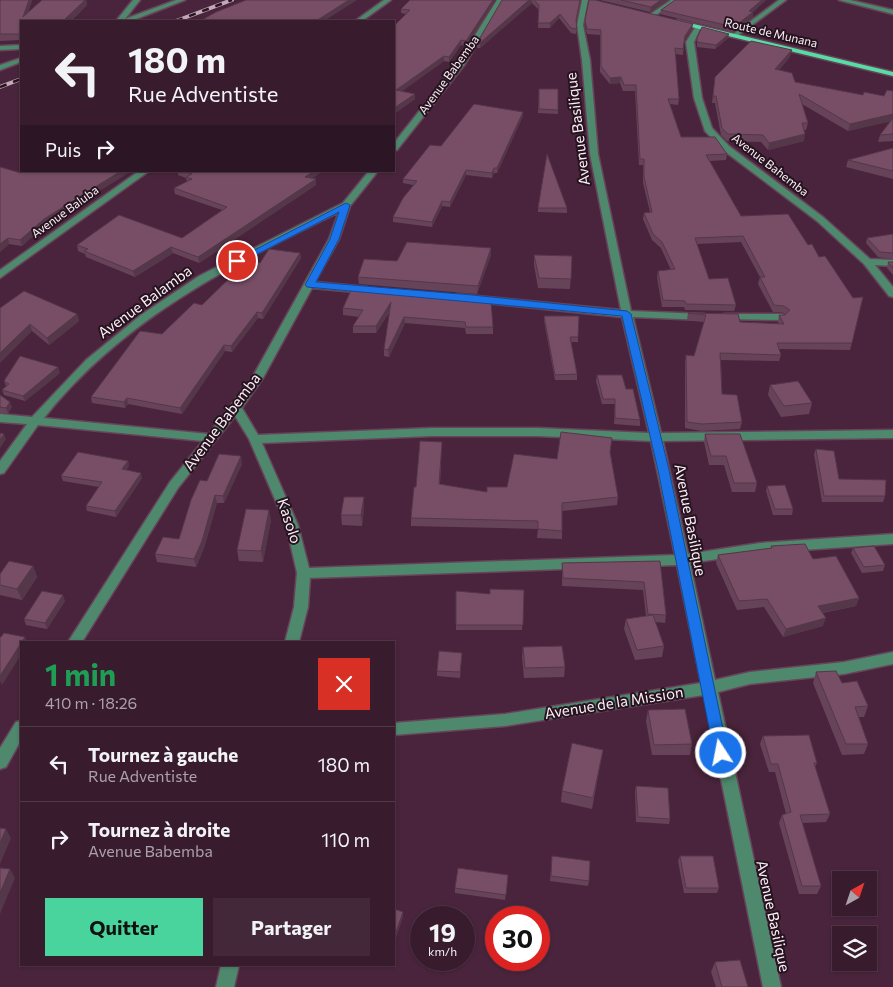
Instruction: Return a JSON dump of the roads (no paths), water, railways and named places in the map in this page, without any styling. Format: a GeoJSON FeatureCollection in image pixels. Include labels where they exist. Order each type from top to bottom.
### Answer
{"type":"FeatureCollection","features":[{"type":"Feature","properties":{"kind":"main road"},"geometry":{"type":"LineString","coordinates":[[642,14],[660,18]]}},
{"type":"Feature","properties":{"kind":"main road","name":"Route de Munana"},"geometry":{"type":"LineString","coordinates":[[670,20],[893,74]]}},
{"type":"Feature","properties":{"kind":"street"},"geometry":{"type":"LineString","coordinates":[[120,20],[137,0]]}},
{"type":"Feature","properties":{"kind":"street"},"geometry":{"type":"LineString","coordinates":[[128,20],[182,0]]}},
{"type":"Feature","properties":{"kind":"street"},"geometry":{"type":"LineString","coordinates":[[359,20],[388,0]]}},
{"type":"Feature","properties":{"kind":"street","name":"Avenue Babemba"},"geometry":{"type":"LineString","coordinates":[[395,147],[462,62],[500,0]]}},
{"type":"Feature","properties":{"kind":"street"},"geometry":{"type":"LineString","coordinates":[[651,16],[675,0]]}},
{"type":"Feature","properties":{"kind":"street"},"geometry":{"type":"LineString","coordinates":[[734,36],[783,0]]}},
{"type":"Feature","properties":{"kind":"street"},"geometry":{"type":"LineString","coordinates":[[842,0],[884,7],[893,12]]}},
{"type":"Feature","properties":{"kind":"street","name":"Avenue Basilique"},"geometry":{"type":"LineString","coordinates":[[588,1],[580,25],[586,60],[594,154],[772,987]]}},
{"type":"Feature","properties":{"kind":"street","name":"Avenue Bahemba"},"geometry":{"type":"LineString","coordinates":[[698,27],[690,42],[698,98],[708,129],[726,148],[792,197],[867,262],[893,294]]}},
{"type":"Feature","properties":{"kind":"street"},"geometry":{"type":"LineString","coordinates":[[0,48],[20,47]]}},
{"type":"Feature","properties":{"kind":"street"},"geometry":{"type":"LineString","coordinates":[[0,68],[20,60]]}},
{"type":"Feature","properties":{"kind":"street","name":"Avenue Baluba"},"geometry":{"type":"LineString","coordinates":[[0,275],[144,172]]}},
{"type":"Feature","properties":{"kind":"street","name":"Avenue Babemba"},"geometry":{"type":"LineString","coordinates":[[75,641],[174,485],[236,408],[257,378],[334,239],[346,205],[373,172]]}},
{"type":"Feature","properties":{"kind":"street","name":"Avenue Balamba"},"geometry":{"type":"LineString","coordinates":[[0,470],[34,421],[96,358],[134,325],[204,278],[346,205]]}},
{"type":"Feature","properties":{"kind":"street"},"geometry":{"type":"LineString","coordinates":[[867,262],[893,263]]}},
{"type":"Feature","properties":{"kind":"street"},"geometry":{"type":"LineString","coordinates":[[310,285],[375,290]]}},
{"type":"Feature","properties":{"kind":"street"},"geometry":{"type":"LineString","coordinates":[[446,296],[627,314],[782,317]]}},
{"type":"Feature","properties":{"kind":"street","name":"Kasolo"},"geometry":{"type":"LineString","coordinates":[[236,408],[255,438],[292,525],[304,572],[301,607],[292,641]]}},
{"type":"Feature","properties":{"kind":"street"},"geometry":{"type":"LineString","coordinates":[[0,418],[212,438]]}},
{"type":"Feature","properties":{"kind":"street"},"geometry":{"type":"LineString","coordinates":[[255,438],[432,432],[538,432],[656,437],[893,434]]}},
{"type":"Feature","properties":{"kind":"street"},"geometry":{"type":"LineString","coordinates":[[304,572],[682,560],[726,550],[893,539]]}},
{"type":"Feature","properties":{"kind":"street","name":"Avenue de la Mission"},"geometry":{"type":"LineString","coordinates":[[395,730],[505,720],[708,688],[750,678],[844,668],[893,658]]}},
{"type":"Feature","properties":{"kind":"street"},"geometry":{"type":"LineString","coordinates":[[0,762],[20,729]]}},
{"type":"Feature","properties":{"kind":"street"},"geometry":{"type":"LineString","coordinates":[[225,987],[230,966]]}},
{"type":"Feature","properties":{"kind":"railway"},"geometry":{"type":"LineString","coordinates":[[179,20],[232,0]]}},
{"type":"Feature","properties":{"kind":"railway"},"geometry":{"type":"LineString","coordinates":[[0,87],[20,79]]}}]}
